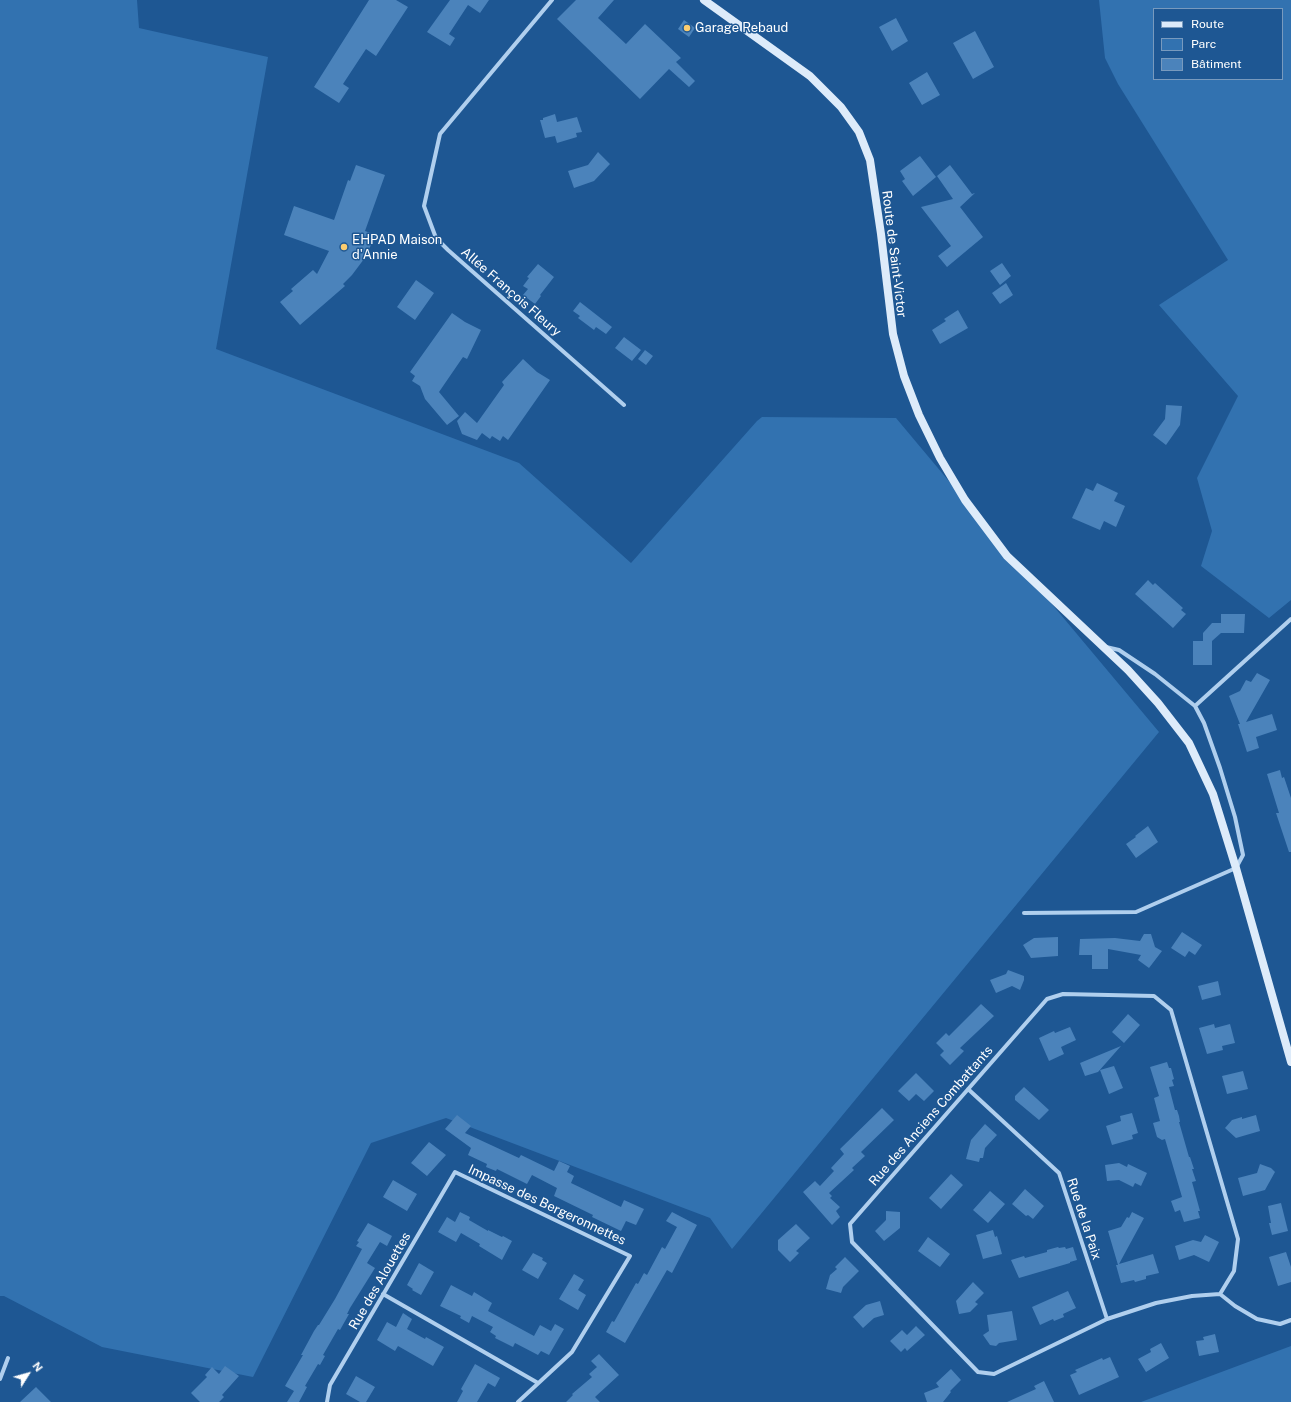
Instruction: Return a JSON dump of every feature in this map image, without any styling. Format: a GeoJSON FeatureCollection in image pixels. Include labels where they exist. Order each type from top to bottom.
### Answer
{"type":"FeatureCollection","features":[{"type":"Feature","properties":{"kind":"main road","name":"Route de Saint-Victor"},"geometry":{"type":"LineString","coordinates":[[704,0],[810,76],[841,107],[859,132],[870,160],[881,234],[893,334],[904,376],[919,414],[944,464],[965,500],[1007,556],[1128,670],[1158,703],[1189,743],[1213,794],[1236,868],[1291,1062]]}},
{"type":"Feature","properties":{"kind":"street","name":"Allée François Fleury"},"geometry":{"type":"LineString","coordinates":[[552,0],[440,134],[424,206],[436,238],[444,246],[624,405]]}},
{"type":"Feature","properties":{"kind":"street"},"geometry":{"type":"LineString","coordinates":[[1195,706],[1291,619]]}},
{"type":"Feature","properties":{"kind":"street"},"geometry":{"type":"LineString","coordinates":[[1024,913],[1136,912],[1236,868],[1243,855],[1235,817],[1204,723],[1195,706],[1155,674],[1119,650],[1102,646]]}},
{"type":"Feature","properties":{"kind":"street","name":"Rue des Anciens Combattants"},"geometry":{"type":"LineString","coordinates":[[1063,994],[1154,996],[1171,1010],[1238,1239],[1234,1271],[1220,1294],[1192,1296],[1156,1304],[1106,1319],[994,1374],[978,1372],[852,1242],[850,1224],[968,1089],[1047,999],[1063,994]]}},
{"type":"Feature","properties":{"kind":"street","name":"Rue de la Paix"},"geometry":{"type":"LineString","coordinates":[[968,1089],[1059,1173],[1106,1319]]}},
{"type":"Feature","properties":{"kind":"street","name":"Impasse des Bergeronnettes"},"geometry":{"type":"LineString","coordinates":[[455,1172],[630,1256],[572,1352],[538,1383]]}},
{"type":"Feature","properties":{"kind":"street","name":"Rue des Alouettes"},"geometry":{"type":"LineString","coordinates":[[326,1402],[330,1385],[455,1172]]}},
{"type":"Feature","properties":{"kind":"street"},"geometry":{"type":"LineString","coordinates":[[384,1294],[538,1383],[518,1402]]}},
{"type":"Feature","properties":{"kind":"street"},"geometry":{"type":"LineString","coordinates":[[1220,1294],[1235,1306],[1257,1319],[1280,1324],[1291,1320]]}},
{"type":"Feature","properties":{"kind":"street"},"geometry":{"type":"LineString","coordinates":[[0,1379],[8,1358]]}},
{"type":"Feature","properties":{"kind":"green space"},"geometry":{"type":"Polygon","coordinates":[[[0,0],[137,0],[139,28],[268,57],[216,349],[519,463],[631,563],[762,417],[896,418],[1159,732],[732,1249],[710,1218],[446,1118],[371,1143],[253,1377],[102,1347],[4,1296],[0,1296],[0,0]]]}},
{"type":"Feature","properties":{"kind":"green space"},"geometry":{"type":"Polygon","coordinates":[[[1099,0],[1291,0],[1291,600],[1269,618],[1201,566],[1212,531],[1197,478],[1238,396],[1159,305],[1228,260],[1118,84],[1105,58],[1099,0]]]}},
{"type":"Feature","properties":{"kind":"green space"},"geometry":{"type":"Polygon","coordinates":[[[1291,1346],[1291,1402],[1141,1402],[1291,1346]]]}},
{"type":"Feature","properties":{"kind":"building"},"geometry":{"type":"Polygon","coordinates":[[[369,0],[396,0],[408,7],[376,56],[366,49],[343,84],[349,88],[339,103],[314,87],[369,0]]]}},
{"type":"Feature","properties":{"kind":"building"},"geometry":{"type":"Polygon","coordinates":[[[450,0],[489,0],[480,13],[468,5],[449,34],[455,38],[450,46],[427,32],[450,0]]]}},
{"type":"Feature","properties":{"kind":"building"},"geometry":{"type":"Polygon","coordinates":[[[576,0],[614,0],[598,18],[626,44],[645,24],[681,58],[676,62],[695,81],[689,87],[669,69],[640,99],[557,19],[576,0]]]}},
{"type":"Feature","properties":{"kind":"building"},"geometry":{"type":"Polygon","coordinates":[[[896,18],[908,41],[892,51],[879,27],[896,18]]]}},
{"type":"Feature","properties":{"kind":"building"},"geometry":{"type":"Polygon","coordinates":[[[684,20],[695,28],[689,37],[678,29],[684,20]]]}},
{"type":"Feature","properties":{"kind":"building"},"geometry":{"type":"Polygon","coordinates":[[[975,31],[994,67],[973,79],[953,43],[975,31]]]}},
{"type":"Feature","properties":{"kind":"building"},"geometry":{"type":"Polygon","coordinates":[[[927,72],[940,95],[922,105],[909,83],[927,72]]]}},
{"type":"Feature","properties":{"kind":"building"},"geometry":{"type":"Polygon","coordinates":[[[555,114],[557,122],[577,117],[582,132],[576,133],[577,137],[557,143],[555,136],[545,138],[540,120],[555,114]]]}},
{"type":"Feature","properties":{"kind":"building"},"geometry":{"type":"Polygon","coordinates":[[[598,152],[610,164],[594,181],[574,188],[568,171],[588,165],[598,152]]]}},
{"type":"Feature","properties":{"kind":"building"},"geometry":{"type":"Polygon","coordinates":[[[920,156],[936,177],[913,196],[902,181],[905,179],[900,171],[920,156]]]}},
{"type":"Feature","properties":{"kind":"building","name":"EHPAD Maison d'Annie"},"geometry":{"type":"Polygon","coordinates":[[[356,165],[385,175],[365,231],[376,235],[364,259],[343,284],[345,286],[300,325],[280,302],[293,291],[291,289],[313,270],[317,274],[329,251],[284,235],[294,206],[334,220],[348,180],[350,181],[356,165]]]}},
{"type":"Feature","properties":{"kind":"building"},"geometry":{"type":"Polygon","coordinates":[[[950,165],[972,194],[975,193],[960,207],[983,237],[947,267],[938,256],[951,246],[921,207],[953,199],[937,176],[950,165]]]}},
{"type":"Feature","properties":{"kind":"building"},"geometry":{"type":"Polygon","coordinates":[[[1002,263],[1011,276],[1000,285],[990,271],[1002,263]]]}},
{"type":"Feature","properties":{"kind":"building"},"geometry":{"type":"Polygon","coordinates":[[[538,264],[554,277],[535,304],[523,295],[528,289],[523,286],[529,278],[527,277],[538,264]]]}},
{"type":"Feature","properties":{"kind":"building"},"geometry":{"type":"Polygon","coordinates":[[[416,280],[434,293],[415,320],[397,307],[416,280]]]}},
{"type":"Feature","properties":{"kind":"building"},"geometry":{"type":"Polygon","coordinates":[[[1006,283],[1013,295],[1000,304],[992,293],[1006,283]]]}},
{"type":"Feature","properties":{"kind":"building"},"geometry":{"type":"Polygon","coordinates":[[[580,302],[612,327],[606,334],[596,327],[594,330],[578,318],[580,316],[573,311],[580,302]]]}},
{"type":"Feature","properties":{"kind":"building"},"geometry":{"type":"Polygon","coordinates":[[[958,310],[968,328],[940,344],[932,330],[946,321],[944,319],[958,310]]]}},
{"type":"Feature","properties":{"kind":"building"},"geometry":{"type":"Polygon","coordinates":[[[452,313],[481,330],[467,359],[463,357],[439,392],[459,416],[447,425],[425,399],[420,386],[412,381],[415,376],[410,372],[452,313]]]}},
{"type":"Feature","properties":{"kind":"building"},"geometry":{"type":"Polygon","coordinates":[[[624,337],[641,350],[632,361],[615,348],[624,337]]]}},
{"type":"Feature","properties":{"kind":"building"},"geometry":{"type":"Polygon","coordinates":[[[645,350],[653,356],[646,365],[638,359],[645,350]]]}},
{"type":"Feature","properties":{"kind":"building"},"geometry":{"type":"Polygon","coordinates":[[[523,359],[537,372],[550,380],[508,440],[503,436],[500,441],[492,436],[490,439],[482,433],[477,440],[462,434],[457,421],[465,412],[477,423],[504,385],[502,382],[523,359]]]}},
{"type":"Feature","properties":{"kind":"building"},"geometry":{"type":"Polygon","coordinates":[[[1166,405],[1182,406],[1180,425],[1166,445],[1153,435],[1165,419],[1166,405]]]}},
{"type":"Feature","properties":{"kind":"building"},"geometry":{"type":"Polygon","coordinates":[[[1097,483],[1118,493],[1114,501],[1125,506],[1116,527],[1104,521],[1100,530],[1072,518],[1086,488],[1093,491],[1097,483]]]}},
{"type":"Feature","properties":{"kind":"building"},"geometry":{"type":"Polygon","coordinates":[[[1148,580],[1153,585],[1155,583],[1183,608],[1181,610],[1186,614],[1173,628],[1135,594],[1148,580]]]}},
{"type":"Feature","properties":{"kind":"building"},"geometry":{"type":"Polygon","coordinates":[[[1221,614],[1245,614],[1244,633],[1221,633],[1212,641],[1212,665],[1193,665],[1193,641],[1203,641],[1203,633],[1212,623],[1221,623],[1221,614]]]}},
{"type":"Feature","properties":{"kind":"building"},"geometry":{"type":"Polygon","coordinates":[[[1257,673],[1270,680],[1246,722],[1272,714],[1277,730],[1256,737],[1259,748],[1247,752],[1238,724],[1240,724],[1229,696],[1240,691],[1246,680],[1251,682],[1257,673]]]}},
{"type":"Feature","properties":{"kind":"building"},"geometry":{"type":"Polygon","coordinates":[[[1280,770],[1291,798],[1291,852],[1289,852],[1276,813],[1279,813],[1267,774],[1280,770]]]}},
{"type":"Feature","properties":{"kind":"building"},"geometry":{"type":"Polygon","coordinates":[[[1148,826],[1158,842],[1136,858],[1126,844],[1148,826]]]}},
{"type":"Feature","properties":{"kind":"building"},"geometry":{"type":"Polygon","coordinates":[[[1182,932],[1202,945],[1195,955],[1189,951],[1185,957],[1171,948],[1182,932]]]}},
{"type":"Feature","properties":{"kind":"building"},"geometry":{"type":"Polygon","coordinates":[[[1144,934],[1151,934],[1155,947],[1162,951],[1149,968],[1138,960],[1141,955],[1108,949],[1108,969],[1092,969],[1092,955],[1079,955],[1080,939],[1115,938],[1140,941],[1144,934]]]}},
{"type":"Feature","properties":{"kind":"building"},"geometry":{"type":"Polygon","coordinates":[[[1058,937],[1058,956],[1031,958],[1023,945],[1034,938],[1058,937]]]}},
{"type":"Feature","properties":{"kind":"building"},"geometry":{"type":"Polygon","coordinates":[[[1008,970],[1024,976],[1020,990],[1012,986],[996,993],[990,980],[1006,974],[1008,970]]]}},
{"type":"Feature","properties":{"kind":"building"},"geometry":{"type":"Polygon","coordinates":[[[1218,981],[1221,995],[1202,1000],[1198,986],[1218,981]]]}},
{"type":"Feature","properties":{"kind":"building"},"geometry":{"type":"Polygon","coordinates":[[[981,1004],[994,1016],[960,1048],[964,1051],[950,1065],[940,1055],[944,1051],[936,1043],[946,1033],[949,1036],[981,1004]]]}},
{"type":"Feature","properties":{"kind":"building"},"geometry":{"type":"Polygon","coordinates":[[[1128,1014],[1140,1025],[1124,1043],[1112,1032],[1128,1014]]]}},
{"type":"Feature","properties":{"kind":"building"},"geometry":{"type":"Polygon","coordinates":[[[1214,1024],[1215,1028],[1230,1024],[1235,1043],[1222,1046],[1223,1050],[1207,1054],[1199,1028],[1214,1024]]]}},
{"type":"Feature","properties":{"kind":"building"},"geometry":{"type":"Polygon","coordinates":[[[1070,1027],[1076,1040],[1061,1047],[1064,1054],[1049,1061],[1039,1038],[1054,1031],[1055,1033],[1070,1027]]]}},
{"type":"Feature","properties":{"kind":"building"},"geometry":{"type":"Polygon","coordinates":[[[1121,1046],[1098,1072],[1085,1076],[1080,1063],[1121,1046]]]}},
{"type":"Feature","properties":{"kind":"building"},"geometry":{"type":"Polygon","coordinates":[[[1167,1062],[1169,1068],[1171,1068],[1174,1079],[1172,1080],[1174,1086],[1169,1087],[1175,1110],[1177,1110],[1179,1116],[1179,1122],[1189,1157],[1194,1169],[1192,1169],[1196,1181],[1192,1182],[1200,1211],[1198,1211],[1200,1218],[1184,1222],[1180,1210],[1175,1212],[1171,1201],[1182,1197],[1165,1139],[1162,1140],[1157,1137],[1153,1123],[1160,1121],[1154,1098],[1159,1096],[1150,1067],[1167,1062]]]}},
{"type":"Feature","properties":{"kind":"building"},"geometry":{"type":"Polygon","coordinates":[[[1114,1066],[1123,1088],[1109,1094],[1100,1070],[1114,1066]]]}},
{"type":"Feature","properties":{"kind":"building"},"geometry":{"type":"Polygon","coordinates":[[[1243,1071],[1248,1089],[1227,1094],[1222,1076],[1243,1071]]]}},
{"type":"Feature","properties":{"kind":"building"},"geometry":{"type":"Polygon","coordinates":[[[916,1073],[934,1091],[924,1101],[916,1094],[909,1101],[898,1091],[916,1073]]]}},
{"type":"Feature","properties":{"kind":"building"},"geometry":{"type":"Polygon","coordinates":[[[1024,1087],[1049,1110],[1039,1120],[1015,1100],[1015,1096],[1024,1087]]]}},
{"type":"Feature","properties":{"kind":"building"},"geometry":{"type":"Polygon","coordinates":[[[882,1108],[894,1120],[861,1152],[865,1156],[852,1168],[854,1170],[829,1193],[832,1196],[830,1198],[840,1207],[836,1211],[840,1217],[832,1225],[803,1192],[815,1181],[820,1186],[834,1171],[831,1168],[844,1154],[840,1149],[882,1108]]]}},
{"type":"Feature","properties":{"kind":"building"},"geometry":{"type":"Polygon","coordinates":[[[1132,1113],[1138,1133],[1132,1135],[1133,1139],[1112,1145],[1106,1126],[1121,1121],[1120,1116],[1132,1113]]]}},
{"type":"Feature","properties":{"kind":"building"},"geometry":{"type":"Polygon","coordinates":[[[457,1115],[471,1126],[465,1133],[519,1158],[521,1155],[554,1171],[559,1161],[570,1166],[567,1172],[574,1176],[571,1183],[621,1207],[624,1200],[644,1209],[636,1225],[626,1221],[621,1231],[592,1217],[593,1215],[554,1196],[557,1188],[532,1175],[527,1184],[497,1169],[496,1171],[486,1167],[487,1164],[468,1155],[471,1148],[445,1129],[457,1115]]]}},
{"type":"Feature","properties":{"kind":"building"},"geometry":{"type":"Polygon","coordinates":[[[1256,1115],[1260,1131],[1236,1138],[1225,1128],[1232,1120],[1256,1115]]]}},
{"type":"Feature","properties":{"kind":"building"},"geometry":{"type":"Polygon","coordinates":[[[985,1124],[997,1135],[985,1148],[983,1158],[980,1158],[979,1162],[966,1159],[971,1140],[985,1124]]]}},
{"type":"Feature","properties":{"kind":"building"},"geometry":{"type":"Polygon","coordinates":[[[429,1142],[446,1155],[427,1176],[411,1163],[429,1142]]]}},
{"type":"Feature","properties":{"kind":"building"},"geometry":{"type":"Polygon","coordinates":[[[1119,1163],[1127,1167],[1128,1164],[1147,1173],[1141,1186],[1135,1183],[1133,1187],[1119,1180],[1107,1181],[1105,1165],[1119,1163]]]}},
{"type":"Feature","properties":{"kind":"building"},"geometry":{"type":"Polygon","coordinates":[[[1260,1164],[1271,1168],[1275,1172],[1265,1190],[1243,1196],[1238,1178],[1257,1173],[1260,1164]]]}},
{"type":"Feature","properties":{"kind":"building"},"geometry":{"type":"Polygon","coordinates":[[[951,1174],[963,1185],[941,1209],[929,1198],[951,1174]]]}},
{"type":"Feature","properties":{"kind":"building"},"geometry":{"type":"Polygon","coordinates":[[[393,1180],[417,1194],[407,1211],[383,1197],[393,1180]]]}},
{"type":"Feature","properties":{"kind":"building"},"geometry":{"type":"Polygon","coordinates":[[[1025,1189],[1044,1206],[1033,1219],[1028,1215],[1026,1216],[1012,1204],[1025,1189]]]}},
{"type":"Feature","properties":{"kind":"building"},"geometry":{"type":"Polygon","coordinates":[[[990,1191],[1005,1204],[988,1223],[973,1210],[990,1191]]]}},
{"type":"Feature","properties":{"kind":"building"},"geometry":{"type":"Polygon","coordinates":[[[1281,1203],[1288,1231],[1272,1235],[1269,1223],[1271,1223],[1268,1206],[1281,1203]]]}},
{"type":"Feature","properties":{"kind":"building"},"geometry":{"type":"Polygon","coordinates":[[[886,1211],[900,1212],[900,1228],[884,1241],[875,1231],[886,1220],[886,1211]]]}},
{"type":"Feature","properties":{"kind":"building"},"geometry":{"type":"Polygon","coordinates":[[[460,1212],[470,1217],[469,1220],[488,1231],[512,1241],[502,1260],[479,1246],[480,1244],[461,1233],[456,1242],[438,1232],[447,1217],[455,1222],[460,1212]]]}},
{"type":"Feature","properties":{"kind":"building"},"geometry":{"type":"Polygon","coordinates":[[[672,1212],[697,1225],[672,1273],[667,1270],[625,1343],[606,1332],[612,1321],[614,1322],[636,1283],[638,1284],[644,1273],[647,1275],[662,1247],[665,1249],[677,1227],[666,1221],[672,1212]]]}},
{"type":"Feature","properties":{"kind":"building"},"geometry":{"type":"Polygon","coordinates":[[[1132,1212],[1144,1218],[1119,1264],[1153,1254],[1159,1273],[1146,1276],[1146,1279],[1135,1282],[1134,1280],[1121,1283],[1116,1265],[1118,1265],[1108,1231],[1121,1227],[1132,1212]]]}},
{"type":"Feature","properties":{"kind":"building"},"geometry":{"type":"Polygon","coordinates":[[[368,1223],[392,1236],[387,1246],[380,1242],[367,1263],[375,1268],[350,1308],[347,1314],[349,1314],[340,1330],[338,1329],[323,1355],[325,1356],[320,1365],[318,1364],[305,1386],[307,1387],[299,1402],[287,1402],[294,1391],[285,1386],[303,1355],[301,1355],[314,1331],[335,1299],[362,1249],[356,1246],[359,1242],[357,1241],[368,1223]]]}},
{"type":"Feature","properties":{"kind":"building"},"geometry":{"type":"Polygon","coordinates":[[[796,1224],[810,1238],[796,1251],[799,1253],[790,1262],[778,1250],[778,1240],[796,1224]]]}},
{"type":"Feature","properties":{"kind":"building"},"geometry":{"type":"Polygon","coordinates":[[[993,1230],[995,1237],[997,1236],[1002,1254],[983,1259],[976,1235],[993,1230]]]}},
{"type":"Feature","properties":{"kind":"building"},"geometry":{"type":"Polygon","coordinates":[[[1205,1235],[1219,1242],[1209,1262],[1194,1255],[1179,1260],[1175,1246],[1193,1240],[1201,1242],[1205,1235]]]}},
{"type":"Feature","properties":{"kind":"building"},"geometry":{"type":"Polygon","coordinates":[[[928,1237],[950,1254],[940,1267],[918,1251],[928,1237]]]}},
{"type":"Feature","properties":{"kind":"building"},"geometry":{"type":"Polygon","coordinates":[[[1065,1247],[1066,1249],[1073,1247],[1077,1260],[1019,1278],[1011,1260],[1047,1252],[1047,1250],[1065,1247]]]}},
{"type":"Feature","properties":{"kind":"building"},"geometry":{"type":"Polygon","coordinates":[[[1286,1252],[1291,1267],[1291,1282],[1278,1286],[1269,1257],[1286,1252]]]}},
{"type":"Feature","properties":{"kind":"building"},"geometry":{"type":"Polygon","coordinates":[[[533,1253],[543,1258],[542,1260],[547,1263],[538,1279],[522,1270],[533,1253]]]}},
{"type":"Feature","properties":{"kind":"building"},"geometry":{"type":"Polygon","coordinates":[[[845,1257],[859,1271],[843,1287],[841,1293],[826,1289],[830,1275],[837,1269],[835,1267],[845,1257]]]}},
{"type":"Feature","properties":{"kind":"building"},"geometry":{"type":"Polygon","coordinates":[[[419,1263],[434,1272],[421,1295],[407,1285],[419,1263]]]}},
{"type":"Feature","properties":{"kind":"building"},"geometry":{"type":"Polygon","coordinates":[[[574,1274],[584,1280],[578,1290],[586,1295],[578,1310],[559,1299],[574,1274]]]}},
{"type":"Feature","properties":{"kind":"building"},"geometry":{"type":"Polygon","coordinates":[[[973,1282],[984,1293],[975,1302],[978,1304],[970,1312],[959,1314],[956,1301],[973,1282]]]}},
{"type":"Feature","properties":{"kind":"building"},"geometry":{"type":"Polygon","coordinates":[[[451,1285],[472,1296],[474,1292],[492,1303],[488,1311],[534,1336],[540,1325],[551,1331],[555,1324],[564,1329],[549,1355],[541,1351],[538,1355],[515,1343],[513,1347],[495,1338],[496,1336],[490,1332],[493,1327],[472,1316],[469,1323],[460,1318],[461,1316],[440,1306],[451,1285]]]}},
{"type":"Feature","properties":{"kind":"building"},"geometry":{"type":"Polygon","coordinates":[[[1068,1291],[1076,1308],[1063,1314],[1064,1317],[1054,1321],[1053,1319],[1040,1325],[1032,1307],[1068,1291]]]}},
{"type":"Feature","properties":{"kind":"building"},"geometry":{"type":"Polygon","coordinates":[[[880,1301],[884,1315],[874,1318],[863,1328],[853,1317],[866,1305],[880,1301]]]}},
{"type":"Feature","properties":{"kind":"building"},"geometry":{"type":"Polygon","coordinates":[[[1012,1311],[1017,1340],[999,1343],[996,1346],[990,1345],[983,1335],[989,1331],[987,1315],[1012,1311]]]}},
{"type":"Feature","properties":{"kind":"building"},"geometry":{"type":"Polygon","coordinates":[[[403,1313],[412,1319],[407,1329],[444,1347],[433,1366],[398,1346],[395,1351],[377,1340],[387,1322],[396,1327],[403,1313]]]}},
{"type":"Feature","properties":{"kind":"building"},"geometry":{"type":"Polygon","coordinates":[[[916,1326],[925,1335],[907,1351],[905,1348],[901,1352],[890,1341],[902,1330],[907,1335],[916,1326]]]}},
{"type":"Feature","properties":{"kind":"building"},"geometry":{"type":"Polygon","coordinates":[[[1215,1334],[1219,1352],[1199,1356],[1196,1341],[1204,1340],[1203,1337],[1215,1334]]]}},
{"type":"Feature","properties":{"kind":"building"},"geometry":{"type":"Polygon","coordinates":[[[1161,1343],[1169,1358],[1146,1372],[1138,1359],[1151,1352],[1150,1349],[1161,1343]]]}},
{"type":"Feature","properties":{"kind":"building"},"geometry":{"type":"Polygon","coordinates":[[[599,1354],[619,1375],[595,1397],[600,1402],[566,1402],[573,1395],[572,1394],[592,1377],[589,1374],[597,1367],[591,1361],[599,1354]]]}},
{"type":"Feature","properties":{"kind":"building"},"geometry":{"type":"Polygon","coordinates":[[[1110,1357],[1119,1377],[1079,1395],[1070,1375],[1077,1372],[1075,1370],[1102,1358],[1103,1360],[1110,1357]]]}},
{"type":"Feature","properties":{"kind":"building"},"geometry":{"type":"Polygon","coordinates":[[[475,1364],[500,1378],[495,1387],[488,1383],[477,1402],[457,1402],[463,1391],[461,1389],[475,1364]]]}},
{"type":"Feature","properties":{"kind":"building"},"geometry":{"type":"Polygon","coordinates":[[[225,1366],[239,1376],[222,1395],[224,1397],[219,1402],[200,1402],[191,1393],[207,1377],[205,1375],[212,1367],[219,1374],[225,1366]]]}},
{"type":"Feature","properties":{"kind":"building"},"geometry":{"type":"Polygon","coordinates":[[[951,1369],[961,1380],[950,1391],[951,1392],[943,1402],[927,1402],[924,1393],[939,1387],[936,1383],[951,1369]]]}},
{"type":"Feature","properties":{"kind":"building"},"geometry":{"type":"Polygon","coordinates":[[[356,1376],[375,1387],[366,1402],[360,1402],[346,1394],[356,1376]]]}},
{"type":"Feature","properties":{"kind":"building"},"geometry":{"type":"Polygon","coordinates":[[[1044,1381],[1054,1402],[1007,1402],[1036,1389],[1034,1386],[1044,1381]]]}},
{"type":"Feature","properties":{"kind":"building"},"geometry":{"type":"Polygon","coordinates":[[[36,1387],[51,1402],[20,1402],[36,1387]]]}},
{"type":"Feature","properties":{"kind":"place","name":"Garage Rebaud"},"geometry":{"type":"Point","coordinates":[687,28]}},
{"type":"Feature","properties":{"kind":"place","name":"EHPAD Maison d'Annie"},"geometry":{"type":"Point","coordinates":[344,247]}}]}
